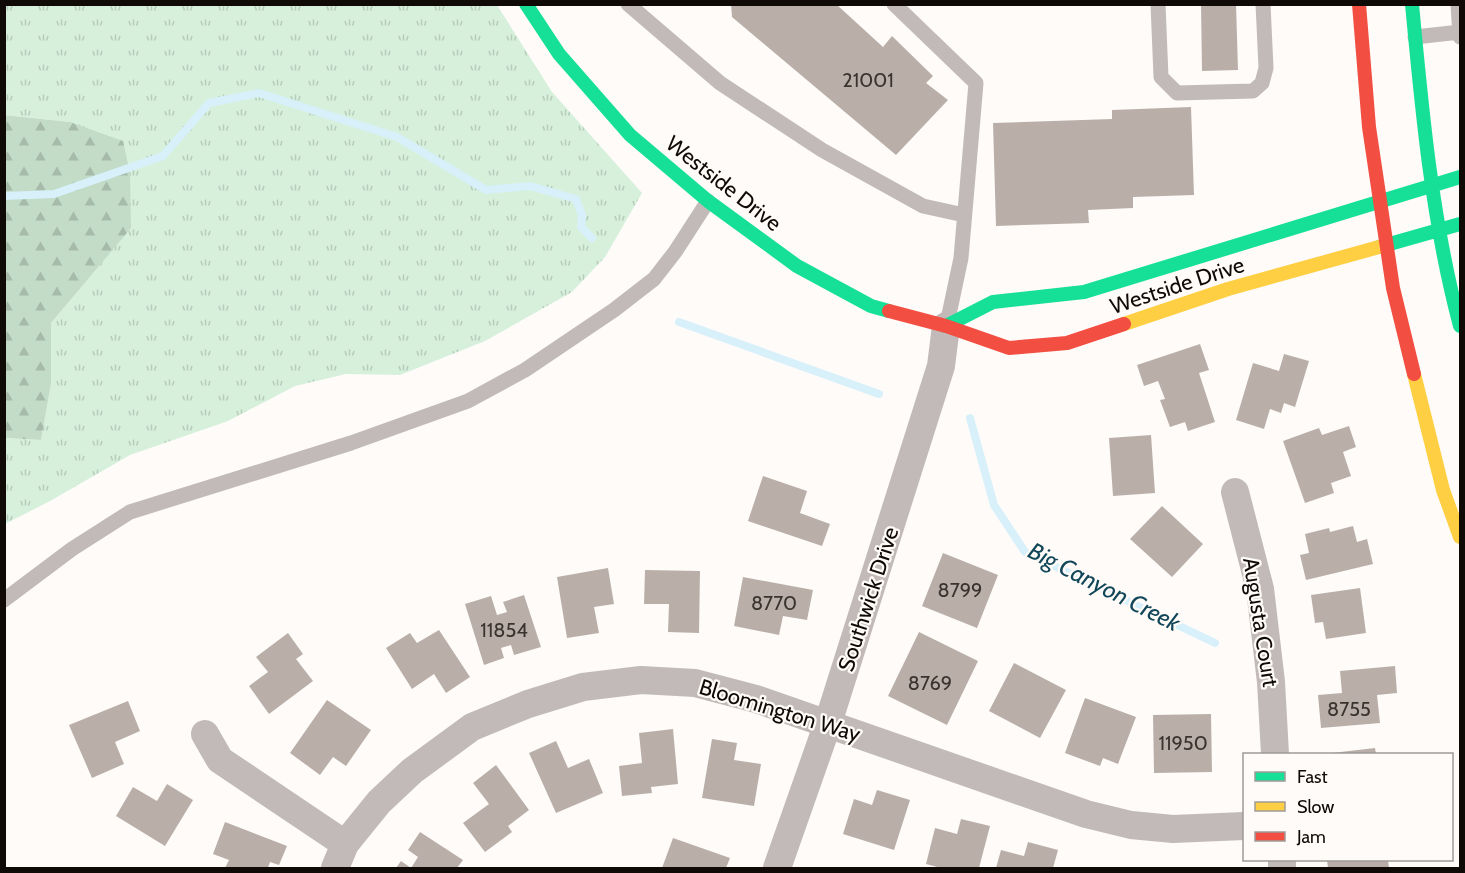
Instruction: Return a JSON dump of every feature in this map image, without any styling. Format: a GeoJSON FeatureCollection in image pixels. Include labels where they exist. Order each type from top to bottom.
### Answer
{"type":"FeatureCollection","features":[{"type":"Feature","properties":{"kind":"street","name":"Westside Drive"},"geometry":{"type":"LineString","coordinates":[[526,4],[559,54],[630,135],[708,201],[797,266],[872,306],[946,326],[1009,348],[1067,343],[1228,289],[1461,224]]}},
{"type":"Feature","properties":{"kind":"street"},"geometry":{"type":"LineString","coordinates":[[1359,4],[1370,127],[1393,288],[1440,479],[1461,537]]}},
{"type":"Feature","properties":{"kind":"street"},"geometry":{"type":"LineString","coordinates":[[1412,4],[1423,124],[1432,185],[1446,273],[1461,326]]}},
{"type":"Feature","properties":{"kind":"street","name":"Westside Drive"},"geometry":{"type":"LineString","coordinates":[[946,326],[993,302],[1084,292],[1461,177]]}},
{"type":"Feature","properties":{"kind":"street","name":"Southwick Drive"},"geometry":{"type":"LineString","coordinates":[[777,868],[828,723],[942,366],[946,326]]}},
{"type":"Feature","properties":{"kind":"street","name":"Augusta Court"},"geometry":{"type":"LineString","coordinates":[[1236,492],[1260,589],[1271,682],[1275,753]]}},
{"type":"Feature","properties":{"kind":"street","name":"Bloomington Way"},"geometry":{"type":"LineString","coordinates":[[340,856],[379,802],[412,771],[472,728],[528,704],[583,687],[641,680],[695,683],[756,699],[1086,814],[1131,825],[1173,829],[1243,826]]}},
{"type":"Feature","properties":{"kind":"street"},"geometry":{"type":"LineString","coordinates":[[205,734],[220,760],[340,856]]}},
{"type":"Feature","properties":{"kind":"lane"},"geometry":{"type":"LineString","coordinates":[[628,4],[720,83],[822,150],[923,206],[964,215]]}},
{"type":"Feature","properties":{"kind":"lane"},"geometry":{"type":"LineString","coordinates":[[894,4],[976,83],[961,258],[946,326]]}},
{"type":"Feature","properties":{"kind":"lane"},"geometry":{"type":"LineString","coordinates":[[1158,4],[1161,77],[1177,93],[1253,91],[1262,82],[1266,68],[1263,4]]}},
{"type":"Feature","properties":{"kind":"lane"},"geometry":{"type":"LineString","coordinates":[[1415,37],[1460,33],[1458,4]]}},
{"type":"Feature","properties":{"kind":"lane"},"geometry":{"type":"LineString","coordinates":[[4,600],[72,549],[130,512],[351,443],[468,401],[525,370],[614,310],[654,279],[675,252],[708,201]]}},
{"type":"Feature","properties":{"kind":"green space"},"geometry":{"type":"Polygon","coordinates":[[[5,5],[497,5],[552,92],[642,193],[605,257],[572,292],[485,341],[400,375],[346,374],[295,386],[228,421],[130,455],[5,524],[5,438],[41,440],[51,384],[51,323],[131,227],[70,122],[5,115],[5,5]]]}},
{"type":"Feature","properties":{"kind":"green space"},"geometry":{"type":"Polygon","coordinates":[[[4,115],[70,122],[123,141],[130,173],[131,228],[51,323],[51,384],[41,440],[5,438],[4,115]]]}},
{"type":"Feature","properties":{"kind":"building"},"geometry":{"type":"Polygon","coordinates":[[[731,4],[836,4],[883,47],[892,36],[933,76],[926,83],[948,100],[896,155],[732,17],[731,4]]]}},
{"type":"Feature","properties":{"kind":"building"},"geometry":{"type":"Polygon","coordinates":[[[1201,4],[1236,4],[1238,70],[1202,71],[1201,4]]]}},
{"type":"Feature","properties":{"kind":"building"},"geometry":{"type":"Polygon","coordinates":[[[1191,107],[1194,195],[1133,197],[1133,208],[1088,210],[1089,223],[996,226],[993,123],[1112,119],[1112,110],[1191,107]]]}},
{"type":"Feature","properties":{"kind":"building"},"geometry":{"type":"Polygon","coordinates":[[[1200,344],[1209,370],[1199,373],[1215,422],[1188,431],[1185,422],[1170,427],[1160,400],[1165,399],[1158,381],[1144,386],[1137,365],[1200,344]]]}},
{"type":"Feature","properties":{"kind":"building"},"geometry":{"type":"Polygon","coordinates":[[[1284,354],[1309,361],[1295,407],[1284,403],[1281,413],[1270,409],[1264,429],[1236,420],[1253,363],[1279,371],[1284,354]]]}},
{"type":"Feature","properties":{"kind":"building"},"geometry":{"type":"Polygon","coordinates":[[[1349,426],[1356,447],[1343,452],[1351,476],[1331,483],[1334,493],[1305,503],[1283,441],[1319,428],[1322,435],[1349,426]]]}},
{"type":"Feature","properties":{"kind":"building"},"geometry":{"type":"Polygon","coordinates":[[[1151,435],[1155,493],[1113,496],[1109,438],[1151,435]]]}},
{"type":"Feature","properties":{"kind":"building"},"geometry":{"type":"Polygon","coordinates":[[[763,476],[807,491],[800,513],[830,524],[822,546],[748,521],[763,476]]]}},
{"type":"Feature","properties":{"kind":"building"},"geometry":{"type":"Polygon","coordinates":[[[1162,506],[1203,544],[1172,577],[1130,539],[1162,506]]]}},
{"type":"Feature","properties":{"kind":"building"},"geometry":{"type":"Polygon","coordinates":[[[1353,526],[1357,542],[1367,539],[1373,564],[1306,580],[1300,555],[1309,553],[1305,534],[1329,528],[1330,532],[1353,526]]]}},
{"type":"Feature","properties":{"kind":"building"},"geometry":{"type":"Polygon","coordinates":[[[943,553],[998,575],[977,628],[922,606],[943,553]]]}},
{"type":"Feature","properties":{"kind":"building"},"geometry":{"type":"Polygon","coordinates":[[[608,568],[614,604],[594,607],[599,633],[567,638],[557,577],[608,568]]]}},
{"type":"Feature","properties":{"kind":"building"},"geometry":{"type":"Polygon","coordinates":[[[645,570],[700,571],[699,633],[668,632],[669,604],[644,604],[645,570]]]}},
{"type":"Feature","properties":{"kind":"building"},"geometry":{"type":"Polygon","coordinates":[[[743,577],[813,590],[807,620],[783,616],[779,635],[734,626],[743,577]]]}},
{"type":"Feature","properties":{"kind":"building"},"geometry":{"type":"Polygon","coordinates":[[[1360,588],[1366,633],[1326,639],[1323,622],[1315,623],[1311,595],[1360,588]]]}},
{"type":"Feature","properties":{"kind":"building"},"geometry":{"type":"Polygon","coordinates":[[[524,595],[541,647],[514,655],[511,645],[501,648],[504,658],[484,665],[465,604],[491,596],[497,615],[507,612],[503,602],[524,595]]]}},
{"type":"Feature","properties":{"kind":"building"},"geometry":{"type":"Polygon","coordinates":[[[439,630],[470,677],[446,693],[434,674],[412,689],[386,648],[410,633],[417,643],[439,630]]]}},
{"type":"Feature","properties":{"kind":"building"},"geometry":{"type":"Polygon","coordinates":[[[919,632],[978,661],[947,725],[888,696],[919,632]]]}},
{"type":"Feature","properties":{"kind":"building"},"geometry":{"type":"Polygon","coordinates":[[[288,633],[303,654],[296,659],[313,681],[269,714],[249,686],[268,672],[256,657],[288,633]]]}},
{"type":"Feature","properties":{"kind":"building"},"geometry":{"type":"Polygon","coordinates":[[[1014,663],[1066,690],[1040,738],[989,711],[1014,663]]]}},
{"type":"Feature","properties":{"kind":"building"},"geometry":{"type":"Polygon","coordinates":[[[1395,666],[1397,693],[1377,695],[1380,723],[1321,728],[1318,695],[1342,693],[1340,671],[1395,666]]]}},
{"type":"Feature","properties":{"kind":"building"},"geometry":{"type":"Polygon","coordinates":[[[1085,698],[1136,717],[1118,764],[1103,758],[1100,766],[1065,753],[1085,698]]]}},
{"type":"Feature","properties":{"kind":"building"},"geometry":{"type":"Polygon","coordinates":[[[327,700],[371,730],[346,766],[333,757],[320,775],[290,753],[327,700]]]}},
{"type":"Feature","properties":{"kind":"building"},"geometry":{"type":"Polygon","coordinates":[[[128,701],[140,731],[115,742],[124,764],[92,778],[69,725],[128,701]]]}},
{"type":"Feature","properties":{"kind":"building"},"geometry":{"type":"Polygon","coordinates":[[[1211,714],[1212,772],[1154,773],[1153,715],[1211,714]]]}},
{"type":"Feature","properties":{"kind":"building"},"geometry":{"type":"Polygon","coordinates":[[[673,729],[678,784],[651,787],[652,793],[622,796],[619,766],[642,763],[639,733],[673,729]]]}},
{"type":"Feature","properties":{"kind":"building"},"geometry":{"type":"Polygon","coordinates":[[[712,739],[737,743],[734,760],[761,764],[754,806],[702,798],[712,739]]]}},
{"type":"Feature","properties":{"kind":"building"},"geometry":{"type":"Polygon","coordinates":[[[556,741],[568,768],[589,759],[603,793],[556,813],[529,753],[556,741]]]}},
{"type":"Feature","properties":{"kind":"building"},"geometry":{"type":"Polygon","coordinates":[[[1375,748],[1376,753],[1332,753],[1375,748]]]}},
{"type":"Feature","properties":{"kind":"building"},"geometry":{"type":"Polygon","coordinates":[[[496,765],[529,810],[508,826],[512,832],[485,852],[463,823],[489,804],[473,783],[496,765]]]}},
{"type":"Feature","properties":{"kind":"building"},"geometry":{"type":"Polygon","coordinates":[[[167,784],[193,800],[165,846],[116,816],[133,787],[157,801],[167,784]]]}},
{"type":"Feature","properties":{"kind":"building"},"geometry":{"type":"Polygon","coordinates":[[[877,790],[910,800],[894,850],[843,834],[854,799],[872,805],[877,790]]]}},
{"type":"Feature","properties":{"kind":"building"},"geometry":{"type":"Polygon","coordinates":[[[961,819],[990,826],[979,868],[941,868],[926,864],[935,828],[957,834],[961,819]]]}},
{"type":"Feature","properties":{"kind":"building"},"geometry":{"type":"Polygon","coordinates":[[[225,822],[287,846],[279,865],[270,862],[268,868],[225,868],[229,860],[213,854],[225,822]]]}},
{"type":"Feature","properties":{"kind":"building"},"geometry":{"type":"Polygon","coordinates":[[[420,832],[463,860],[457,868],[411,868],[418,857],[408,850],[420,832]]]}},
{"type":"Feature","properties":{"kind":"building"},"geometry":{"type":"Polygon","coordinates":[[[673,838],[730,858],[726,868],[662,868],[673,838]]]}},
{"type":"Feature","properties":{"kind":"building"},"geometry":{"type":"Polygon","coordinates":[[[1028,842],[1058,850],[1053,868],[996,868],[1001,850],[1024,856],[1028,842]]]}},
{"type":"Feature","properties":{"kind":"building"},"geometry":{"type":"Polygon","coordinates":[[[401,861],[411,868],[396,868],[401,861]]]}},
{"type":"Feature","properties":{"kind":"building"},"geometry":{"type":"Polygon","coordinates":[[[1327,861],[1388,861],[1389,868],[1328,868],[1327,861]]]}},
{"type":"Feature","properties":{"kind":"waterway","name":"Big Canyon Creek"},"geometry":{"type":"LineString","coordinates":[[4,196],[54,194],[163,156],[209,103],[259,93],[397,137],[486,190],[530,186],[576,199],[582,215],[581,227],[592,238]]}},
{"type":"Feature","properties":{"kind":"waterway","name":"Big Canyon Creek"},"geometry":{"type":"LineString","coordinates":[[679,322],[879,394]]}},
{"type":"Feature","properties":{"kind":"waterway","name":"Big Canyon Creek"},"geometry":{"type":"LineString","coordinates":[[970,418],[994,505],[1025,552],[1215,643]]}},
{"type":"Feature","properties":{"kind":"traffic: fast"},"geometry":{"type":"LineString","coordinates":[[526,4],[559,54],[630,135],[708,201],[797,266],[871,306],[889,311]]}},
{"type":"Feature","properties":{"kind":"traffic: fast"},"geometry":{"type":"LineString","coordinates":[[1412,4],[1424,126],[1435,206],[1460,326]]}},
{"type":"Feature","properties":{"kind":"traffic: fast"},"geometry":{"type":"LineString","coordinates":[[946,326],[993,302],[1084,292],[1460,177]]}},
{"type":"Feature","properties":{"kind":"traffic: fast"},"geometry":{"type":"LineString","coordinates":[[1379,247],[1460,224]]}},
{"type":"Feature","properties":{"kind":"traffic: slow"},"geometry":{"type":"LineString","coordinates":[[1124,324],[1228,289],[1379,247]]}},
{"type":"Feature","properties":{"kind":"traffic: slow"},"geometry":{"type":"LineString","coordinates":[[1414,374],[1443,490],[1460,537]]}},
{"type":"Feature","properties":{"kind":"traffic: jam"},"geometry":{"type":"LineString","coordinates":[[1359,4],[1369,127],[1393,288],[1414,374]]}},
{"type":"Feature","properties":{"kind":"traffic: jam"},"geometry":{"type":"LineString","coordinates":[[889,311],[946,326],[1009,348],[1067,343],[1124,324]]}}]}
